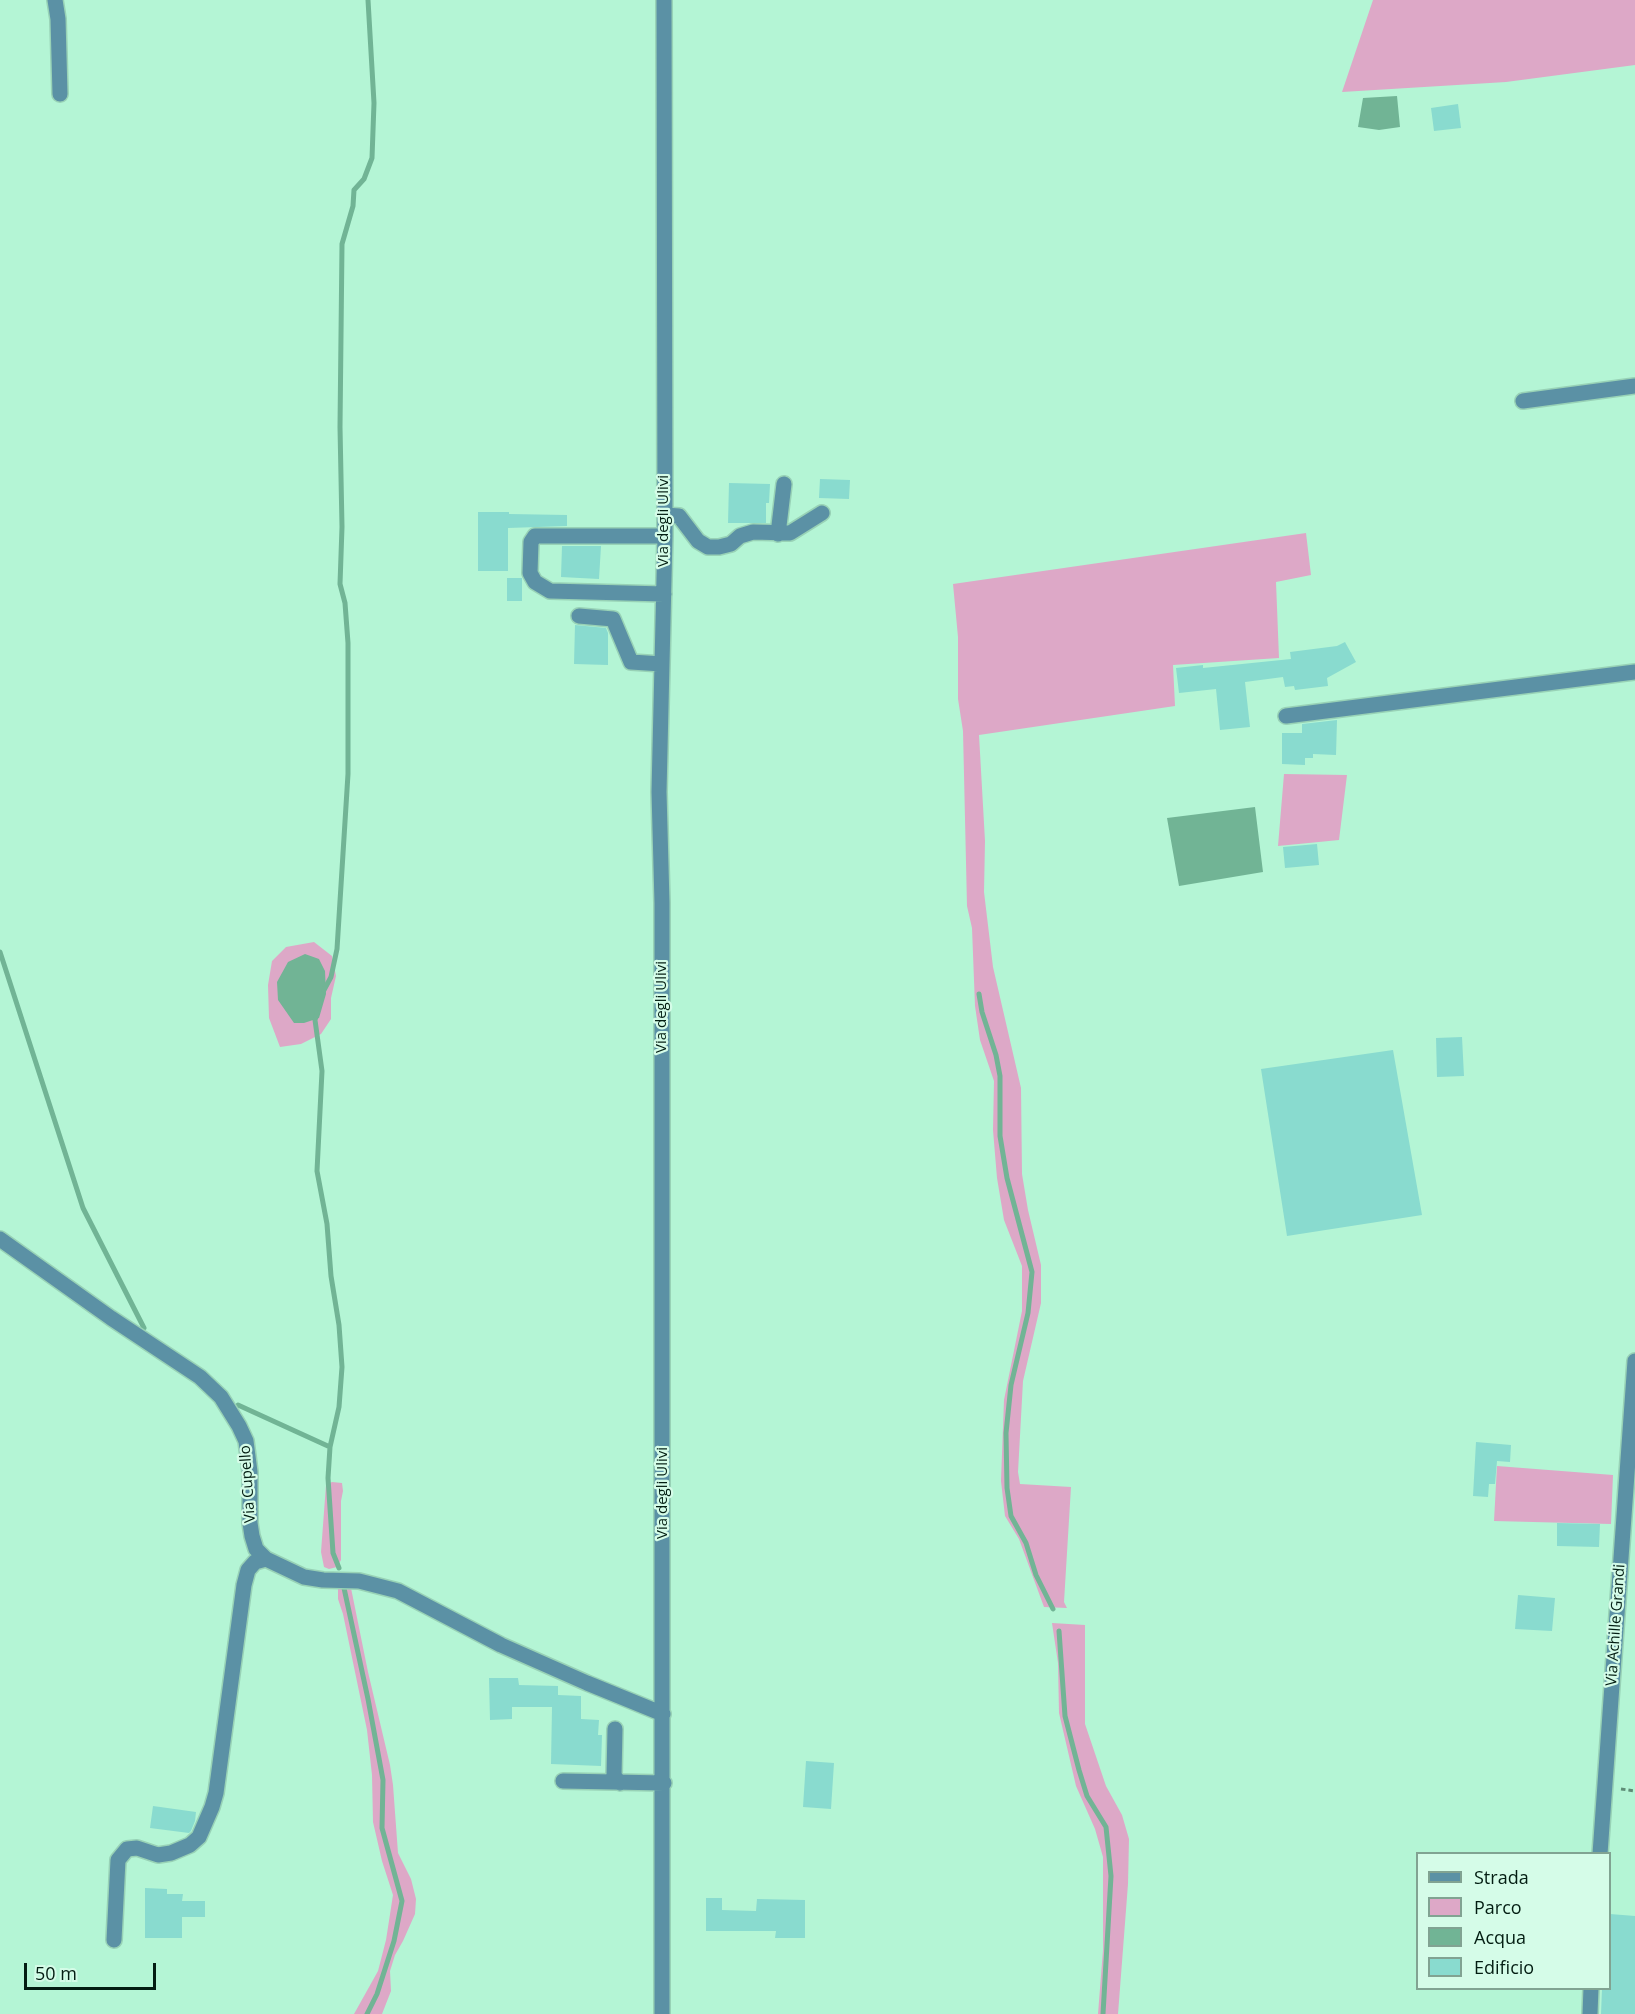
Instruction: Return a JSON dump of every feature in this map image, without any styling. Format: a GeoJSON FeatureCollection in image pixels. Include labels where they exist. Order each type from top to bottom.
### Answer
{"type":"FeatureCollection","features":[{"type":"Feature","properties":{"kind":"street"},"geometry":{"type":"LineString","coordinates":[[55,0],[58,19],[60,94]]}},
{"type":"Feature","properties":{"kind":"street","name":"Via degli Ulivi"},"geometry":{"type":"LineString","coordinates":[[662,2014],[664,1783],[662,903],[659,792],[665,537],[664,0]]}},
{"type":"Feature","properties":{"kind":"street"},"geometry":{"type":"LineString","coordinates":[[1523,401],[1635,386]]}},
{"type":"Feature","properties":{"kind":"street"},"geometry":{"type":"LineString","coordinates":[[778,534],[784,484]]}},
{"type":"Feature","properties":{"kind":"street"},"geometry":{"type":"LineString","coordinates":[[665,515],[679,516],[698,541],[708,547],[730,544],[740,536],[753,532],[789,533],[822,513]]}},
{"type":"Feature","properties":{"kind":"street"},"geometry":{"type":"LineString","coordinates":[[664,594],[550,591],[535,582],[530,573],[531,542],[535,536],[665,537]]}},
{"type":"Feature","properties":{"kind":"street"},"geometry":{"type":"LineString","coordinates":[[579,616],[613,619],[631,662],[662,664]]}},
{"type":"Feature","properties":{"kind":"street"},"geometry":{"type":"LineString","coordinates":[[1286,716],[1635,672]]}},
{"type":"Feature","properties":{"kind":"street","name":"Via Cupello"},"geometry":{"type":"LineString","coordinates":[[0,1239],[111,1318],[200,1377],[220,1396],[246,1441],[250,1472],[252,1536],[256,1550],[266,1559]]}},
{"type":"Feature","properties":{"kind":"street","name":"Via Achille Grandi"},"geometry":{"type":"LineString","coordinates":[[1600,1852],[1635,1361]]}},
{"type":"Feature","properties":{"kind":"street"},"geometry":{"type":"LineString","coordinates":[[114,1940],[118,1860],[127,1849],[137,1848],[158,1855],[171,1853],[190,1845],[199,1837],[209,1815],[216,1793],[244,1585],[248,1570],[255,1562],[266,1559],[304,1577],[359,1581],[398,1591],[501,1645],[663,1714]]}},
{"type":"Feature","properties":{"kind":"street"},"geometry":{"type":"LineString","coordinates":[[615,1729],[614,1776],[620,1783]]}},
{"type":"Feature","properties":{"kind":"street"},"geometry":{"type":"LineString","coordinates":[[563,1780],[664,1783]]}},
{"type":"Feature","properties":{"kind":"street"},"geometry":{"type":"LineString","coordinates":[[1590,2014],[1592,1990]]}},
{"type":"Feature","properties":{"kind":"green space"},"geometry":{"type":"Polygon","coordinates":[[[1373,0],[1635,0],[1635,65],[1506,82],[1342,92],[1373,0]]]}},
{"type":"Feature","properties":{"kind":"green space"},"geometry":{"type":"Polygon","coordinates":[[[1306,533],[1311,575],[1276,582],[1279,658],[1173,665],[1175,706],[979,735],[985,841],[984,892],[993,967],[1021,1088],[1022,1174],[1041,1265],[1041,1303],[1023,1381],[1018,1472],[1020,1484],[1071,1487],[1064,1602],[1067,1608],[1044,1607],[1019,1539],[1005,1516],[1001,1481],[1004,1400],[1022,1311],[1022,1266],[1004,1220],[997,1178],[993,1130],[994,1081],[980,1040],[975,1006],[972,928],[967,906],[963,731],[958,699],[958,637],[953,584],[1306,533]]]}},
{"type":"Feature","properties":{"kind":"green space"},"geometry":{"type":"Polygon","coordinates":[[[1284,774],[1347,775],[1339,840],[1278,846],[1284,774]]]}},
{"type":"Feature","properties":{"kind":"green space"},"geometry":{"type":"Polygon","coordinates":[[[314,942],[332,956],[336,976],[331,998],[331,1019],[321,1034],[301,1044],[280,1047],[269,1018],[268,985],[272,961],[286,947],[314,942]]]}},
{"type":"Feature","properties":{"kind":"green space"},"geometry":{"type":"Polygon","coordinates":[[[1497,1466],[1613,1475],[1611,1524],[1494,1521],[1497,1466]]]}},
{"type":"Feature","properties":{"kind":"green space"},"geometry":{"type":"Polygon","coordinates":[[[332,1482],[342,1483],[343,1491],[341,1560],[337,1567],[329,1569],[324,1567],[321,1552],[326,1485],[332,1482]]]}},
{"type":"Feature","properties":{"kind":"green space"},"geometry":{"type":"Polygon","coordinates":[[[338,1587],[351,1588],[390,1765],[398,1853],[411,1879],[416,1899],[415,1914],[395,1955],[390,1971],[391,1991],[382,2014],[354,2014],[378,1971],[386,1940],[393,1895],[373,1822],[372,1775],[367,1730],[338,1599],[338,1587]]]}},
{"type":"Feature","properties":{"kind":"green space"},"geometry":{"type":"Polygon","coordinates":[[[1052,1623],[1085,1625],[1085,1724],[1106,1786],[1122,1815],[1129,1839],[1128,1884],[1118,2014],[1098,2014],[1103,1950],[1103,1857],[1095,1829],[1076,1786],[1059,1713],[1058,1663],[1052,1623]]]}},
{"type":"Feature","properties":{"kind":"water"},"geometry":{"type":"Polygon","coordinates":[[[1397,96],[1400,127],[1379,130],[1358,127],[1363,98],[1397,96]]]}},
{"type":"Feature","properties":{"kind":"water"},"geometry":{"type":"Polygon","coordinates":[[[1255,807],[1263,872],[1179,886],[1167,818],[1255,807]]]}},
{"type":"Feature","properties":{"kind":"water"},"geometry":{"type":"Polygon","coordinates":[[[305,954],[319,959],[325,971],[326,994],[319,1018],[304,1023],[294,1023],[278,1000],[277,982],[288,962],[305,954]]]}},
{"type":"Feature","properties":{"kind":"building"},"geometry":{"type":"Polygon","coordinates":[[[1458,104],[1461,128],[1434,131],[1431,108],[1458,104]]]}},
{"type":"Feature","properties":{"kind":"building"},"geometry":{"type":"Polygon","coordinates":[[[820,479],[850,480],[849,499],[819,498],[820,479]]]}},
{"type":"Feature","properties":{"kind":"building"},"geometry":{"type":"Polygon","coordinates":[[[729,483],[770,484],[769,503],[766,503],[766,523],[728,523],[729,483]]]}},
{"type":"Feature","properties":{"kind":"building"},"geometry":{"type":"Polygon","coordinates":[[[478,512],[567,515],[567,526],[508,528],[508,571],[478,571],[478,512]]]}},
{"type":"Feature","properties":{"kind":"building"},"geometry":{"type":"Polygon","coordinates":[[[562,546],[601,546],[599,579],[561,577],[562,546]]]}},
{"type":"Feature","properties":{"kind":"building"},"geometry":{"type":"Polygon","coordinates":[[[507,578],[522,578],[522,601],[507,601],[507,578]]]}},
{"type":"Feature","properties":{"kind":"building"},"geometry":{"type":"Polygon","coordinates":[[[575,625],[606,628],[608,665],[574,664],[575,625]]]}},
{"type":"Feature","properties":{"kind":"building"},"geometry":{"type":"Polygon","coordinates":[[[1345,642],[1356,662],[1327,678],[1328,686],[1295,690],[1294,686],[1285,687],[1283,677],[1245,682],[1250,727],[1220,730],[1216,689],[1179,693],[1176,668],[1203,665],[1203,668],[1291,659],[1290,652],[1337,646],[1345,642]]]}},
{"type":"Feature","properties":{"kind":"building"},"geometry":{"type":"Polygon","coordinates":[[[1337,720],[1336,755],[1313,754],[1313,758],[1305,758],[1305,765],[1282,764],[1282,733],[1302,733],[1302,724],[1337,720]]]}},
{"type":"Feature","properties":{"kind":"building"},"geometry":{"type":"Polygon","coordinates":[[[1317,844],[1319,865],[1285,868],[1283,847],[1317,844]]]}},
{"type":"Feature","properties":{"kind":"building"},"geometry":{"type":"Polygon","coordinates":[[[1462,1037],[1464,1076],[1437,1077],[1436,1038],[1462,1037]]]}},
{"type":"Feature","properties":{"kind":"building"},"geometry":{"type":"Polygon","coordinates":[[[1393,1050],[1422,1215],[1287,1236],[1261,1069],[1393,1050]]]}},
{"type":"Feature","properties":{"kind":"building"},"geometry":{"type":"Polygon","coordinates":[[[1476,1442],[1511,1445],[1510,1462],[1497,1461],[1495,1484],[1489,1484],[1488,1497],[1473,1496],[1476,1442]]]}},
{"type":"Feature","properties":{"kind":"building"},"geometry":{"type":"Polygon","coordinates":[[[1557,1523],[1600,1524],[1599,1547],[1557,1546],[1557,1523]]]}},
{"type":"Feature","properties":{"kind":"building"},"geometry":{"type":"Polygon","coordinates":[[[1518,1595],[1555,1598],[1552,1631],[1515,1629],[1518,1595]]]}},
{"type":"Feature","properties":{"kind":"building"},"geometry":{"type":"Polygon","coordinates":[[[489,1678],[518,1678],[519,1685],[558,1686],[558,1695],[581,1696],[581,1719],[599,1720],[598,1735],[602,1735],[601,1766],[551,1764],[552,1707],[512,1707],[512,1719],[490,1720],[489,1678]]]}},
{"type":"Feature","properties":{"kind":"building"},"geometry":{"type":"Polygon","coordinates":[[[806,1761],[834,1763],[831,1809],[803,1807],[806,1761]]]}},
{"type":"Feature","properties":{"kind":"building"},"geometry":{"type":"Polygon","coordinates":[[[153,1806],[196,1812],[191,1831],[189,1833],[150,1828],[153,1806]]]}},
{"type":"Feature","properties":{"kind":"building"},"geometry":{"type":"Polygon","coordinates":[[[145,1888],[167,1889],[167,1894],[183,1894],[182,1901],[205,1901],[205,1917],[182,1917],[182,1938],[145,1938],[145,1888]]]}},
{"type":"Feature","properties":{"kind":"building"},"geometry":{"type":"Polygon","coordinates":[[[706,1898],[722,1898],[722,1910],[756,1911],[757,1899],[805,1900],[805,1938],[775,1938],[776,1931],[706,1931],[706,1898]]]}},
{"type":"Feature","properties":{"kind":"building"},"geometry":{"type":"Polygon","coordinates":[[[1611,1914],[1635,1916],[1635,2014],[1601,2014],[1602,1990],[1611,1990],[1611,1914]]]}},
{"type":"Feature","properties":{"kind":"waterway"},"geometry":{"type":"LineString","coordinates":[[324,990],[331,977],[337,949],[348,774],[348,643],[345,603],[340,584],[342,244],[353,206],[354,190],[364,179],[372,158],[374,103],[368,0]]}},
{"type":"Feature","properties":{"kind":"waterway"},"geometry":{"type":"LineString","coordinates":[[0,952],[83,1208],[144,1328]]}},
{"type":"Feature","properties":{"kind":"waterway"},"geometry":{"type":"LineString","coordinates":[[979,994],[1000,1076],[1000,1136],[1007,1178],[1032,1272],[1028,1313],[1011,1385],[1006,1433],[1007,1488],[1011,1516],[1026,1543],[1036,1575],[1053,1609]]}},
{"type":"Feature","properties":{"kind":"waterway"},"geometry":{"type":"LineString","coordinates":[[317,1013],[315,1020],[322,1071],[317,1171],[327,1224],[342,1367],[339,1407],[330,1447],[328,1478],[333,1553],[339,1568]]}},
{"type":"Feature","properties":{"kind":"waterway"},"geometry":{"type":"LineString","coordinates":[[238,1405],[330,1447]]}},
{"type":"Feature","properties":{"kind":"waterway"},"geometry":{"type":"LineString","coordinates":[[344,1588],[383,1780],[382,1828],[402,1901],[394,1941],[377,1994],[367,2014]]}},
{"type":"Feature","properties":{"kind":"waterway"},"geometry":{"type":"LineString","coordinates":[[1059,1631],[1065,1716],[1087,1796],[1106,1827],[1111,1876],[1103,2014]]}}]}
